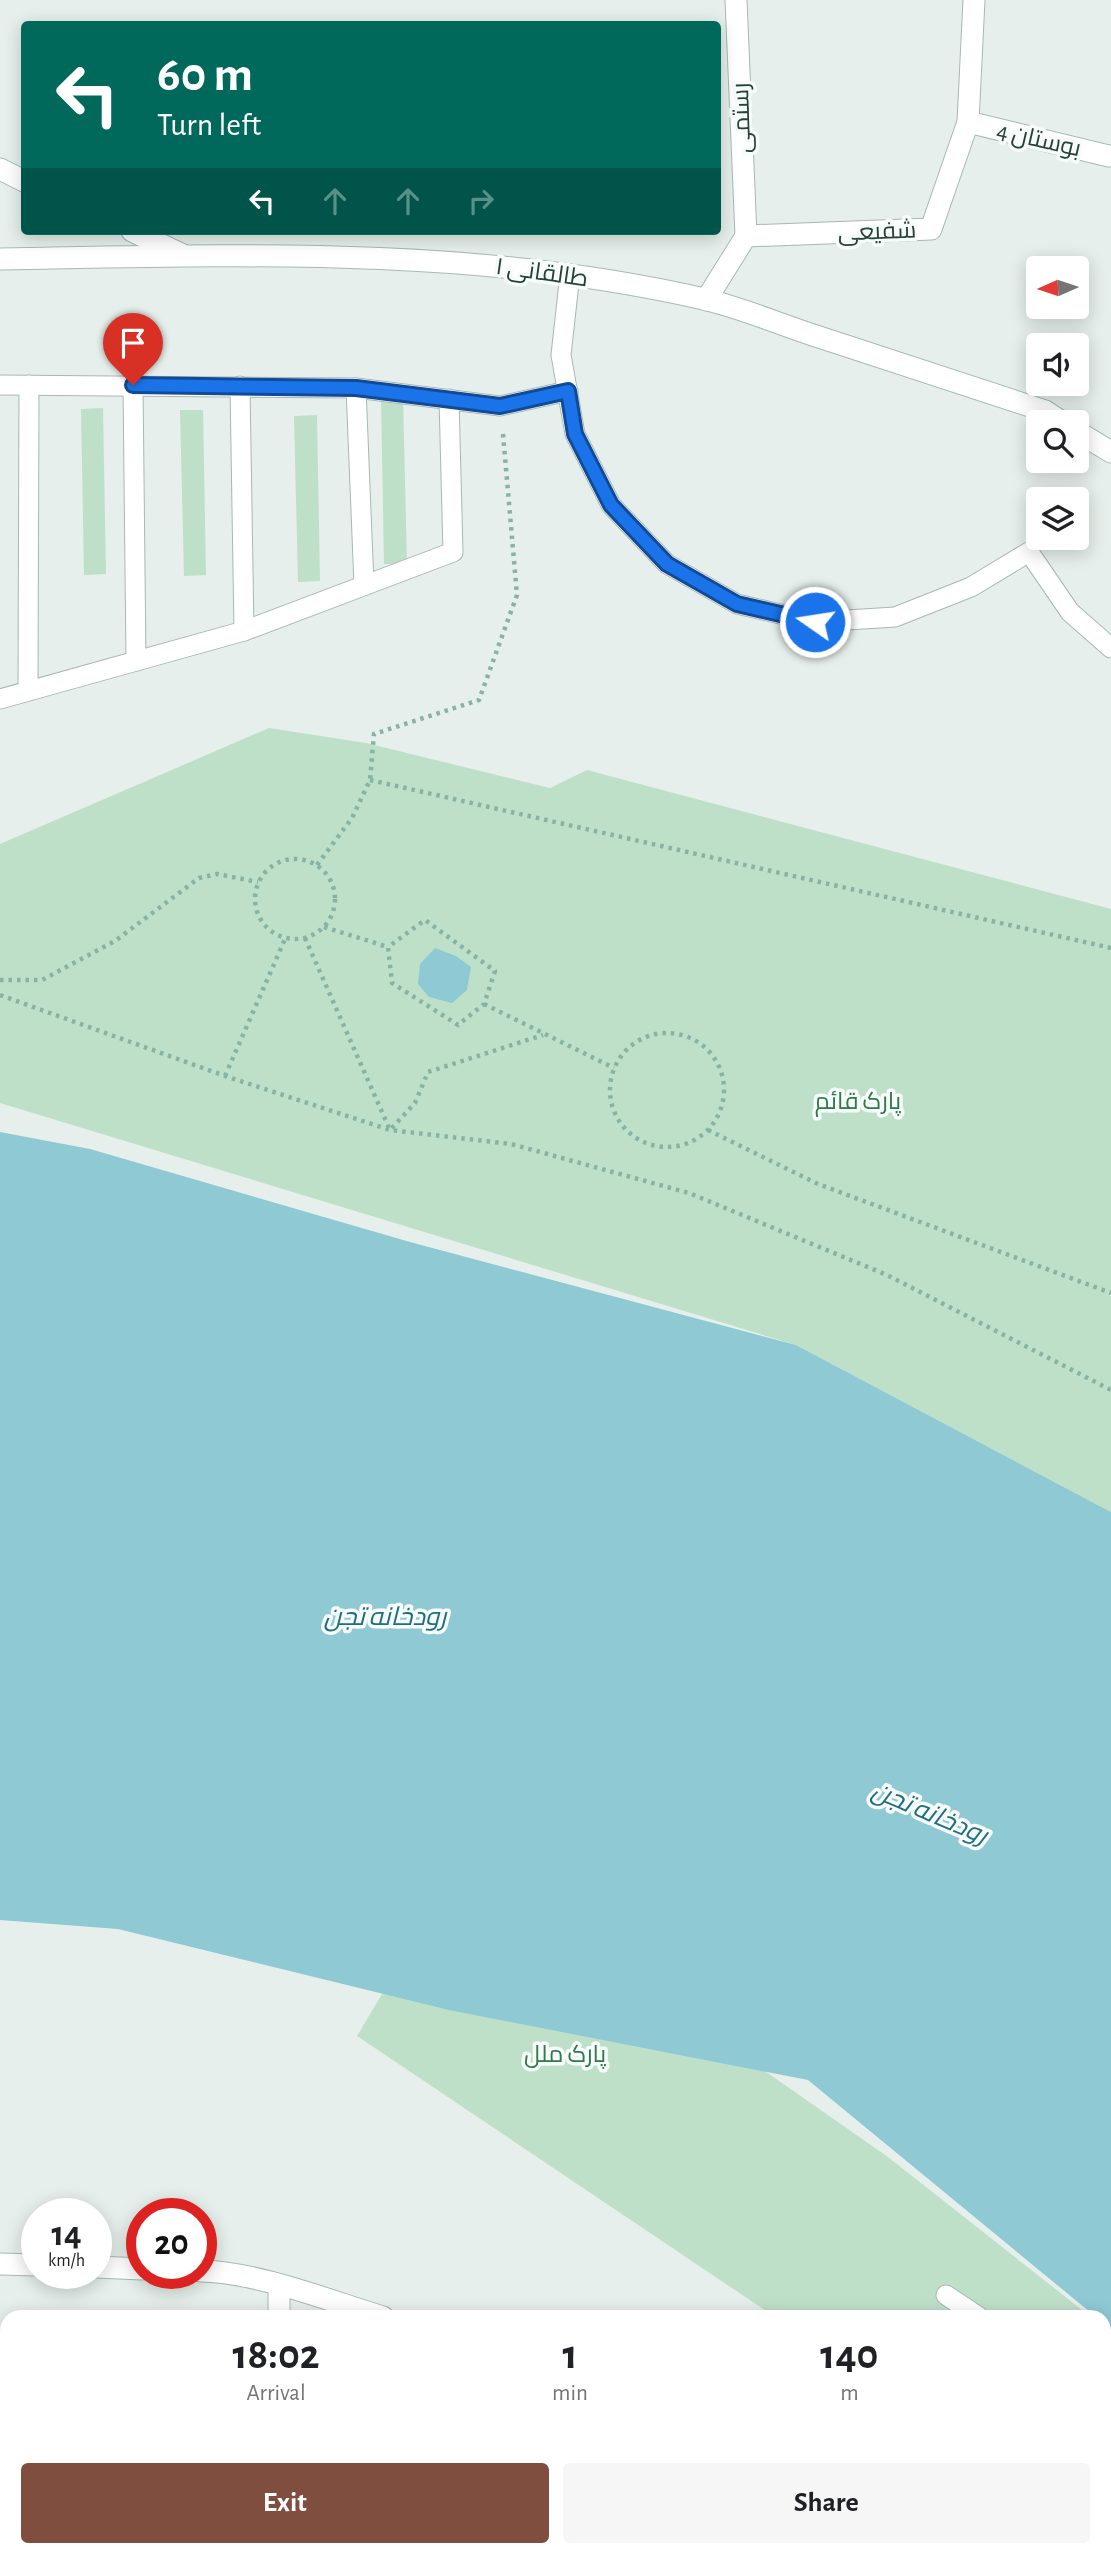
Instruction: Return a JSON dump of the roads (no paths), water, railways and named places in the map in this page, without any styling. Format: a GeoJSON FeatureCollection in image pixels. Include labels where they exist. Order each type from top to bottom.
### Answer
{"type":"FeatureCollection","features":[{"type":"Feature","properties":{"kind":"street","name":"رستمی"},"geometry":{"type":"LineString","coordinates":[[736,0],[746,236]]}},
{"type":"Feature","properties":{"kind":"street","name":"شفیعی"},"geometry":{"type":"LineString","coordinates":[[746,236],[931,229],[968,122],[974,0]]}},
{"type":"Feature","properties":{"kind":"street","name":"بوستان 4"},"geometry":{"type":"LineString","coordinates":[[968,122],[1110,156]]}},
{"type":"Feature","properties":{"kind":"street"},"geometry":{"type":"LineString","coordinates":[[0,169],[21,180]]}},
{"type":"Feature","properties":{"kind":"street"},"geometry":{"type":"LineString","coordinates":[[141,235],[186,256]]}},
{"type":"Feature","properties":{"kind":"street"},"geometry":{"type":"LineString","coordinates":[[706,300],[746,236]]}},
{"type":"Feature","properties":{"kind":"street","name":"طالقانی ۱"},"geometry":{"type":"LineString","coordinates":[[0,259],[186,256],[388,259],[495,265],[570,274],[706,300],[1042,410]]}},
{"type":"Feature","properties":{"kind":"street"},"geometry":{"type":"LineString","coordinates":[[1089,439],[1111,452]]}},
{"type":"Feature","properties":{"kind":"street"},"geometry":{"type":"LineString","coordinates":[[0,2264],[21,2265]]}},
{"type":"Feature","properties":{"kind":"street"},"geometry":{"type":"LineString","coordinates":[[217,2272],[279,2285],[360,2310]]}},
{"type":"Feature","properties":{"kind":"street"},"geometry":{"type":"LineString","coordinates":[[279,2285],[279,2310]]}},
{"type":"Feature","properties":{"kind":"lane"},"geometry":{"type":"LineString","coordinates":[[570,274],[561,355],[575,434],[611,505],[667,564],[737,604],[815,622],[895,617],[971,587],[1028,552],[1070,612],[1111,648]]}},
{"type":"Feature","properties":{"kind":"lane"},"geometry":{"type":"LineString","coordinates":[[0,385],[356,388],[500,406],[568,391]]}},
{"type":"Feature","properties":{"kind":"lane"},"geometry":{"type":"LineString","coordinates":[[28,691],[29,385]]}},
{"type":"Feature","properties":{"kind":"lane"},"geometry":{"type":"LineString","coordinates":[[133,385],[136,661]]}},
{"type":"Feature","properties":{"kind":"lane"},"geometry":{"type":"LineString","coordinates":[[240,386],[244,631]]}},
{"type":"Feature","properties":{"kind":"lane"},"geometry":{"type":"LineString","coordinates":[[356,388],[364,585]]}},
{"type":"Feature","properties":{"kind":"lane"},"geometry":{"type":"LineString","coordinates":[[0,699],[244,631],[453,552],[449,399]]}},
{"type":"Feature","properties":{"kind":"lane"},"geometry":{"type":"LineString","coordinates":[[946,2295],[968,2310]]}},
{"type":"Feature","properties":{"kind":"water"},"geometry":{"type":"Polygon","coordinates":[[[435,948],[456,956],[471,967],[467,990],[452,1003],[429,997],[418,984],[420,964],[435,948]]]}},
{"type":"Feature","properties":{"kind":"water","name":"رودخانه تجن"},"geometry":{"type":"Polygon","coordinates":[[[0,1132],[90,1149],[410,1242],[796,1345],[1111,1512],[1111,2310],[1087,2310],[808,2080],[449,2010],[118,1929],[0,1920],[0,1132]]]}},
{"type":"Feature","properties":{"kind":"park label","name":"پارک قائم"},"geometry":{"type":"Point","coordinates":[858,1101]}},
{"type":"Feature","properties":{"kind":"park label","name":"پارک ملل"},"geometry":{"type":"Point","coordinates":[565,2054]}}]}
